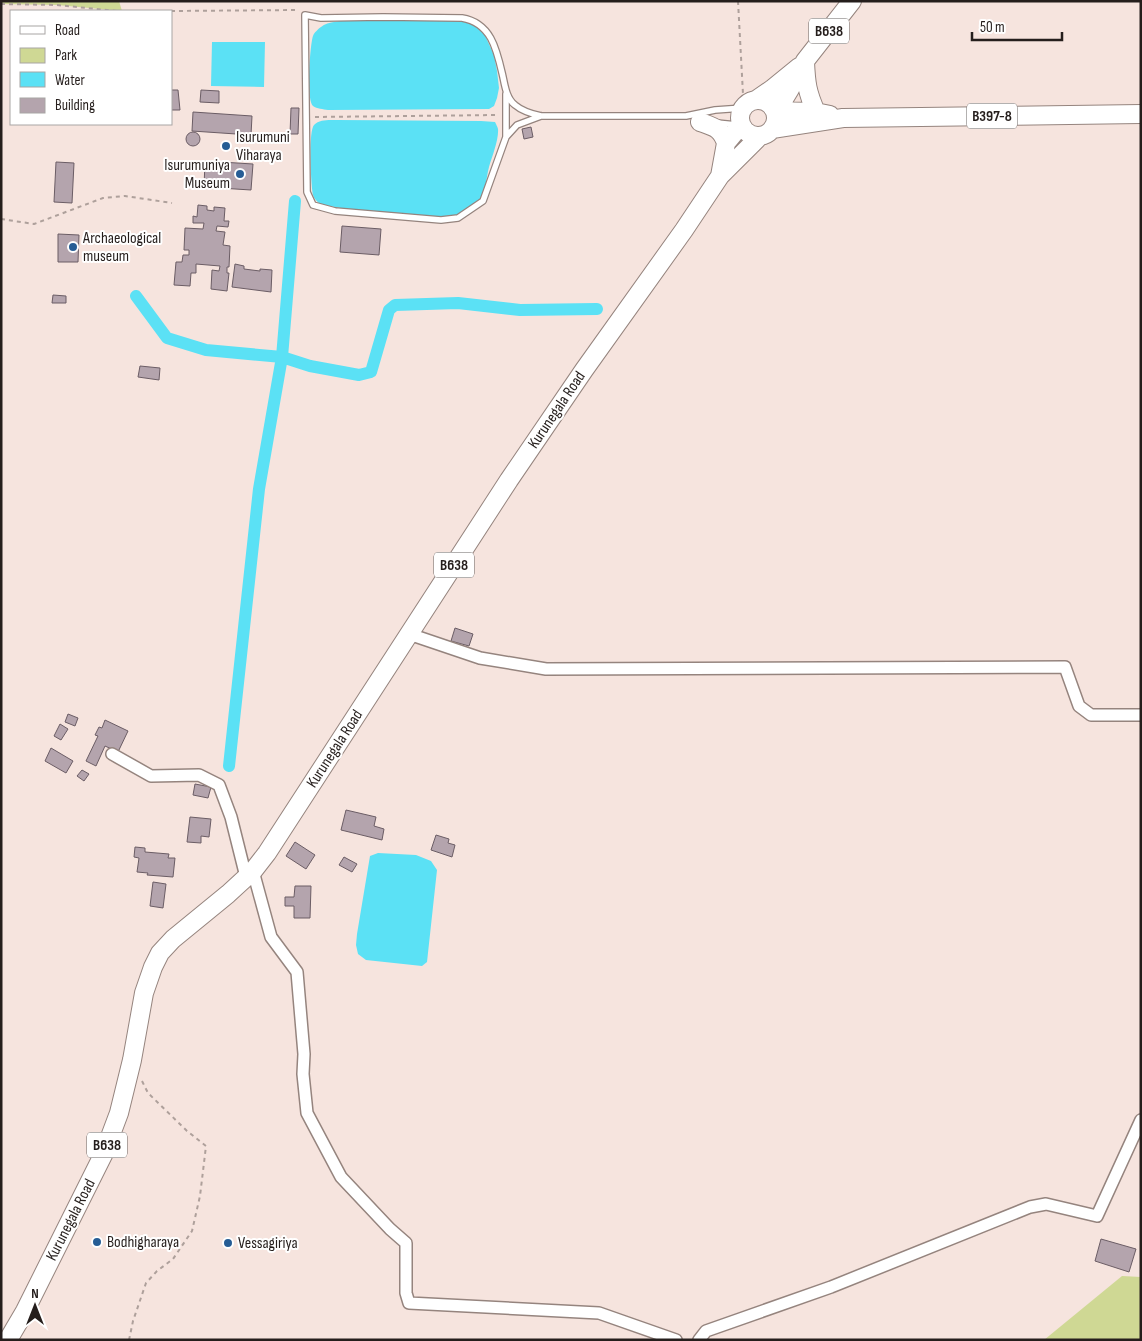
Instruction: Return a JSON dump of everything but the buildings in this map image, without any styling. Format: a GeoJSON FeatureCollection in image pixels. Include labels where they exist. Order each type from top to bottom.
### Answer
{"type":"FeatureCollection","features":[{"type":"Feature","properties":{"kind":"main road","name":"Kurunegala Road"},"geometry":{"type":"LineString","coordinates":[[776,112],[805,62],[852,1]]}},
{"type":"Feature","properties":{"kind":"main road","name":"Kurunegala Road"},"geometry":{"type":"LineString","coordinates":[[720,176],[726,143],[747,111],[805,62]]}},
{"type":"Feature","properties":{"kind":"main road"},"geometry":{"type":"LineString","coordinates":[[805,62],[806,83],[816,112]]}},
{"type":"Feature","properties":{"kind":"main road"},"geometry":{"type":"LineString","coordinates":[[766,133],[776,121],[776,112],[773,106],[768,103],[747,111],[743,130],[753,136],[843,118]]}},
{"type":"Feature","properties":{"kind":"main road"},"geometry":{"type":"LineString","coordinates":[[776,112],[816,112],[843,118]]}},
{"type":"Feature","properties":{"kind":"main road","name":"B397-8"},"geometry":{"type":"LineString","coordinates":[[843,118],[1141,114]]}},
{"type":"Feature","properties":{"kind":"main road"},"geometry":{"type":"LineString","coordinates":[[693,119],[715,128],[723,134],[726,143]]}},
{"type":"Feature","properties":{"kind":"main road","name":"Kurunegala Road"},"geometry":{"type":"LineString","coordinates":[[8,1340],[34,1294],[104,1153],[119,1113],[132,1060],[144,992],[153,966],[160,953],[173,939],[249,874],[267,853],[584,370],[679,238],[720,176],[766,133]]}},
{"type":"Feature","properties":{"kind":"street"},"geometry":{"type":"LineString","coordinates":[[409,634],[480,658],[546,669],[1065,667],[1080,706],[1091,715],[1141,715]]}},
{"type":"Feature","properties":{"kind":"street"},"geometry":{"type":"LineString","coordinates":[[112,754],[150,776],[199,776],[220,785],[271,938],[298,972],[304,1054],[303,1074],[307,1113],[341,1177],[390,1229],[406,1243],[406,1293],[409,1303],[599,1313],[676,1340]]}},
{"type":"Feature","properties":{"kind":"street"},"geometry":{"type":"LineString","coordinates":[[699,1340],[706,1331],[831,1287],[1030,1207],[1046,1204],[1096,1216],[1141,1120]]}},
{"type":"Feature","properties":{"kind":"lane"},"geometry":{"type":"LineString","coordinates":[[305,14],[321,18],[470,19],[485,29],[490,37],[506,92],[506,115],[506,137],[483,201],[458,218],[441,220],[335,211],[314,205],[307,192],[305,14]]}},
{"type":"Feature","properties":{"kind":"lane"},"geometry":{"type":"LineString","coordinates":[[506,92],[515,105],[541,116],[693,119],[747,111]]}},
{"type":"Feature","properties":{"kind":"lane"},"geometry":{"type":"LineString","coordinates":[[693,119],[715,110],[747,111]]}},
{"type":"Feature","properties":{"kind":"lane"},"geometry":{"type":"LineString","coordinates":[[506,137],[517,125],[541,116]]}},
{"type":"Feature","properties":{"kind":"path"},"geometry":{"type":"LineString","coordinates":[[738,1],[747,111]]}},
{"type":"Feature","properties":{"kind":"path"},"geometry":{"type":"LineString","coordinates":[[1,4],[56,5],[107,10]]}},
{"type":"Feature","properties":{"kind":"path"},"geometry":{"type":"LineString","coordinates":[[172,12],[305,10]]}},
{"type":"Feature","properties":{"kind":"path"},"geometry":{"type":"LineString","coordinates":[[306,117],[506,115]]}},
{"type":"Feature","properties":{"kind":"path"},"geometry":{"type":"LineString","coordinates":[[1,219],[34,224],[103,198],[125,196],[172,203]]}},
{"type":"Feature","properties":{"kind":"path"},"geometry":{"type":"LineString","coordinates":[[130,1340],[133,1321],[146,1283],[157,1271],[173,1259],[192,1231],[200,1196],[206,1146],[187,1131],[148,1092],[132,1060]]}},
{"type":"Feature","properties":{"kind":"green space"},"geometry":{"type":"Polygon","coordinates":[[[1,1],[119,1],[122,10],[57,5],[1,4],[1,1]]]}},
{"type":"Feature","properties":{"kind":"green space"},"geometry":{"type":"Polygon","coordinates":[[[1122,1276],[1141,1277],[1141,1340],[1044,1340],[1122,1276]]]}},
{"type":"Feature","properties":{"kind":"water"},"geometry":{"type":"Polygon","coordinates":[[[352,20],[449,20],[471,23],[483,31],[494,55],[499,88],[494,106],[489,109],[328,110],[313,106],[309,84],[313,36],[324,25],[352,20]]]}},
{"type":"Feature","properties":{"kind":"water"},"geometry":{"type":"Polygon","coordinates":[[[212,42],[265,42],[264,87],[211,86],[212,42]]]}},
{"type":"Feature","properties":{"kind":"water"},"geometry":{"type":"Polygon","coordinates":[[[325,120],[495,122],[498,129],[497,138],[481,199],[464,213],[454,216],[431,217],[353,210],[320,204],[314,198],[310,159],[311,137],[314,125],[319,122],[325,120]]]}},
{"type":"Feature","properties":{"kind":"water"},"geometry":{"type":"Polygon","coordinates":[[[378,853],[416,855],[431,861],[437,870],[427,962],[422,966],[366,960],[358,954],[356,945],[357,934],[370,856],[378,853]]]}},
{"type":"Feature","properties":{"kind":"waterway"},"geometry":{"type":"LineString","coordinates":[[229,766],[259,489],[282,357],[295,201]]}},
{"type":"Feature","properties":{"kind":"waterway"},"geometry":{"type":"LineString","coordinates":[[136,296],[167,338],[206,350],[282,357],[310,366],[359,375],[371,372],[389,310],[395,305],[458,303],[520,310],[597,309]]}},
{"type":"Feature","properties":{"kind":"place","name":"Isurumuni Viharaya"},"geometry":{"type":"Point","coordinates":[226,146]}},
{"type":"Feature","properties":{"kind":"place","name":"Isurumuniya Museum"},"geometry":{"type":"Point","coordinates":[240,174]}},
{"type":"Feature","properties":{"kind":"place","name":"Archaeological museum"},"geometry":{"type":"Point","coordinates":[73,247]}},
{"type":"Feature","properties":{"kind":"place","name":"Bodhigharaya"},"geometry":{"type":"Point","coordinates":[97,1242]}},
{"type":"Feature","properties":{"kind":"place","name":"Vessagiriya"},"geometry":{"type":"Point","coordinates":[228,1243]}}]}
